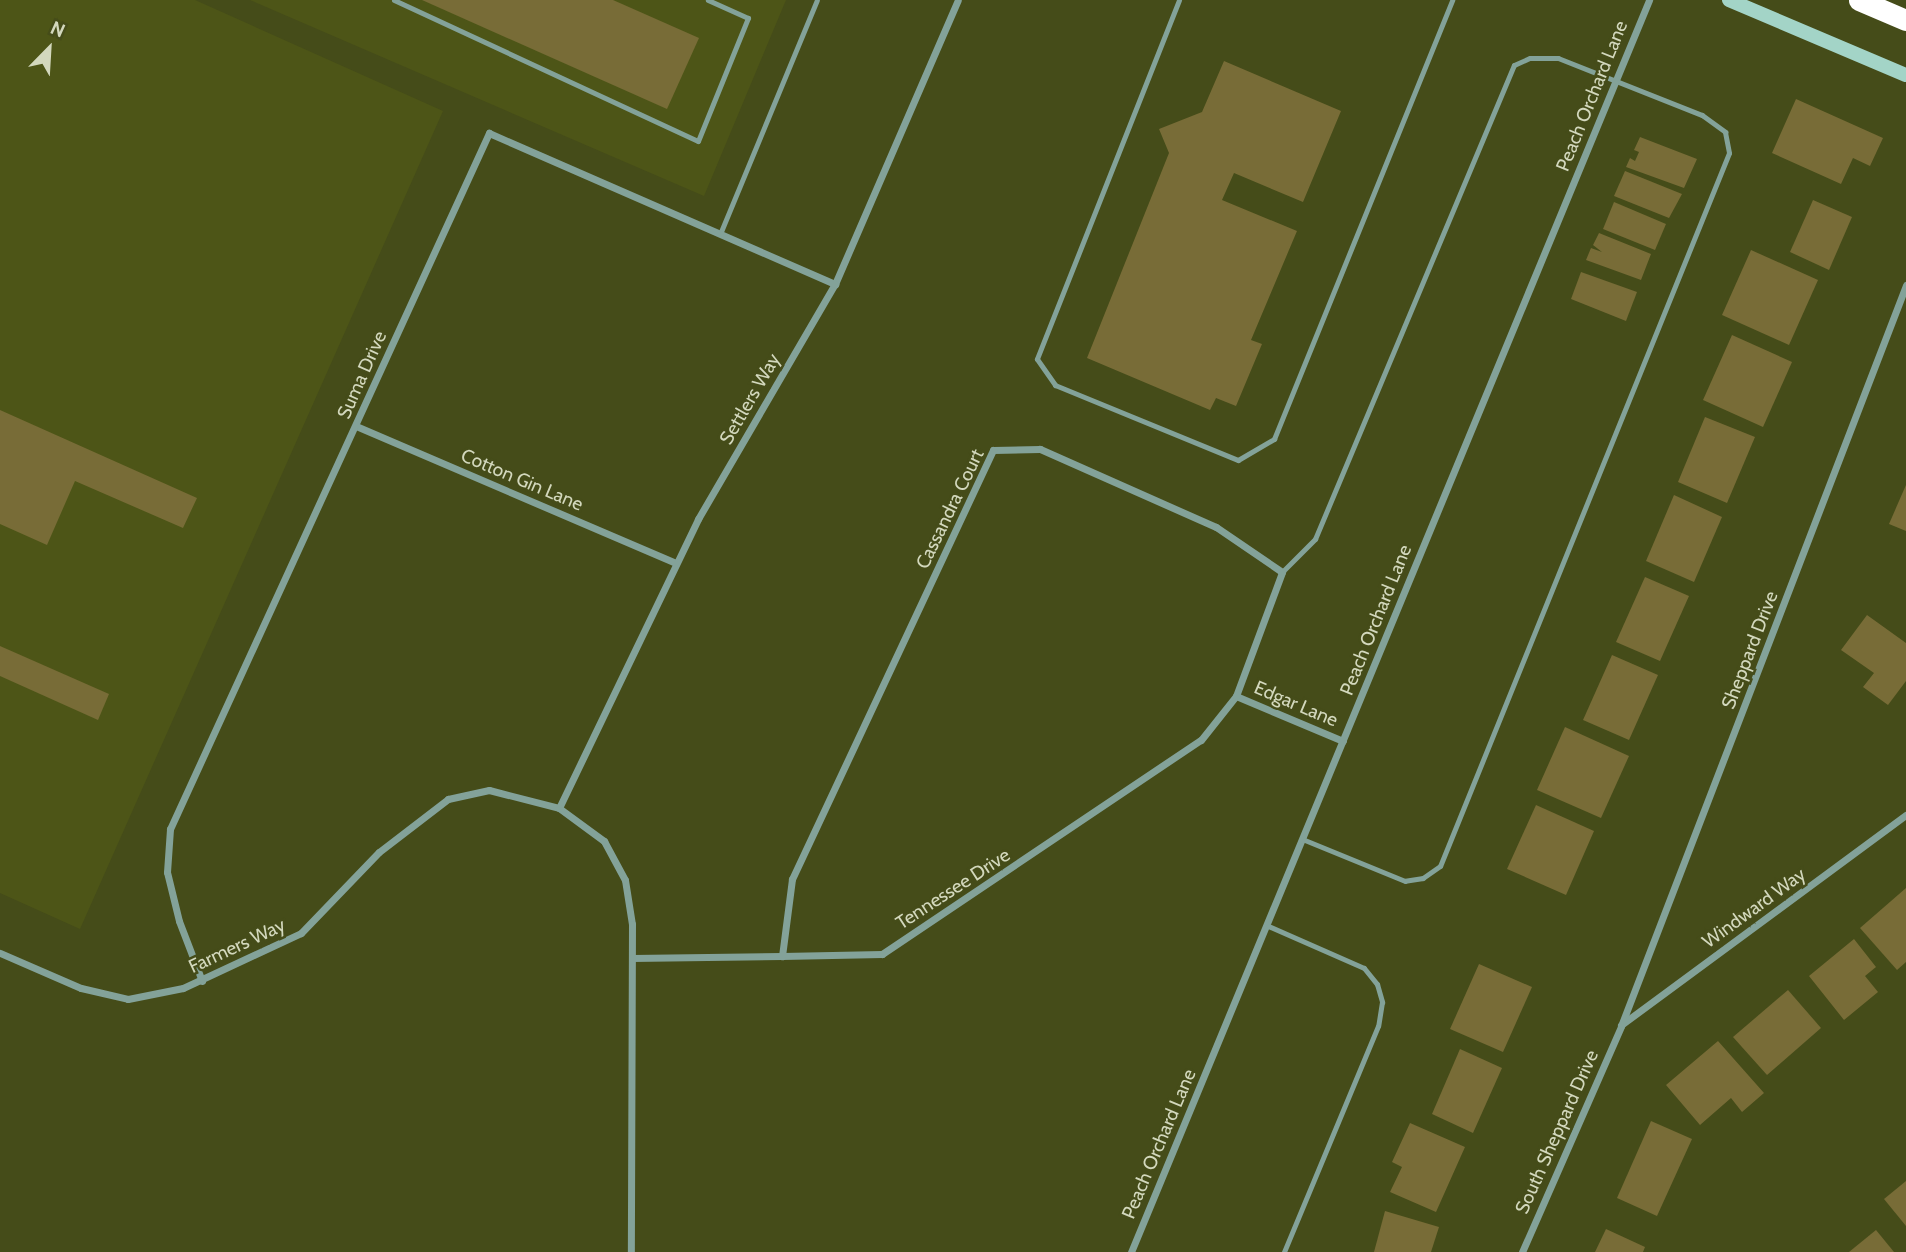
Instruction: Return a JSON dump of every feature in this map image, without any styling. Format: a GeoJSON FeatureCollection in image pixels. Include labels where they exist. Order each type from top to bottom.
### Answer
{"type":"FeatureCollection","features":[{"type":"Feature","properties":{"kind":"highway"},"geometry":{"type":"LineString","coordinates":[[1859,0],[1906,20]]}},
{"type":"Feature","properties":{"kind":"main road"},"geometry":{"type":"LineString","coordinates":[[1729,0],[1906,75]]}},
{"type":"Feature","properties":{"kind":"street","name":"Settlers Way"},"geometry":{"type":"LineString","coordinates":[[559,808],[676,563],[835,284],[958,0]]}},
{"type":"Feature","properties":{"kind":"street","name":"Peach Orchard Lane"},"geometry":{"type":"LineString","coordinates":[[1131,1252],[1648,0]]}},
{"type":"Feature","properties":{"kind":"street","name":"Suma Drive"},"geometry":{"type":"LineString","coordinates":[[202,981],[179,921],[167,872],[170,830],[489,133],[835,284]]}},
{"type":"Feature","properties":{"kind":"street","name":"Sheppard Drive"},"geometry":{"type":"LineString","coordinates":[[1621,1026],[1906,285]]}},
{"type":"Feature","properties":{"kind":"street","name":"Cotton Gin Lane"},"geometry":{"type":"LineString","coordinates":[[356,426],[676,563]]}},
{"type":"Feature","properties":{"kind":"street","name":"Cassandra Court"},"geometry":{"type":"LineString","coordinates":[[782,956],[792,879],[993,450],[1040,449],[1053,454],[1216,527],[1282,572]]}},
{"type":"Feature","properties":{"kind":"street"},"geometry":{"type":"LineString","coordinates":[[1237,696],[1282,572]]}},
{"type":"Feature","properties":{"kind":"street","name":"Edgar Lane"},"geometry":{"type":"LineString","coordinates":[[1237,696],[1343,741]]}},
{"type":"Feature","properties":{"kind":"street","name":"Tennessee Drive"},"geometry":{"type":"LineString","coordinates":[[632,958],[882,954],[1201,740],[1237,696]]}},
{"type":"Feature","properties":{"kind":"street","name":"Farmers Way"},"geometry":{"type":"LineString","coordinates":[[0,953],[81,988],[128,999],[202,981],[301,933],[379,852],[448,799],[489,790],[559,808]]}},
{"type":"Feature","properties":{"kind":"street"},"geometry":{"type":"LineString","coordinates":[[559,808],[604,841],[625,880],[632,924],[631,1252]]}},
{"type":"Feature","properties":{"kind":"street","name":"Windward Way"},"geometry":{"type":"LineString","coordinates":[[1621,1026],[1906,816]]}},
{"type":"Feature","properties":{"kind":"street","name":"South Sheppard Drive"},"geometry":{"type":"LineString","coordinates":[[1522,1252],[1621,1026]]}},
{"type":"Feature","properties":{"kind":"lane"},"geometry":{"type":"LineString","coordinates":[[394,0],[698,141],[748,19],[708,0]]}},
{"type":"Feature","properties":{"kind":"lane"},"geometry":{"type":"LineString","coordinates":[[720,234],[817,0]]}},
{"type":"Feature","properties":{"kind":"lane"},"geometry":{"type":"LineString","coordinates":[[1179,0],[1037,359],[1055,385],[1238,460],[1274,439],[1452,0]]}},
{"type":"Feature","properties":{"kind":"lane"},"geometry":{"type":"LineString","coordinates":[[1282,572],[1315,539],[1507,74],[1530,58],[1558,58],[1616,78],[1702,115],[1725,132],[1730,153],[1554,593],[1440,866],[1423,878],[1405,881],[1302,839]]}},
{"type":"Feature","properties":{"kind":"lane"},"geometry":{"type":"LineString","coordinates":[[1266,925],[1364,968],[1377,984],[1382,1002],[1378,1026],[1284,1252]]}},
{"type":"Feature","properties":{"kind":"shaded area"},"geometry":{"type":"Polygon","coordinates":[[[0,0],[195,0],[443,111],[80,929],[0,893],[0,0]]]}},
{"type":"Feature","properties":{"kind":"shaded area"},"geometry":{"type":"Polygon","coordinates":[[[250,0],[786,0],[704,196],[250,0]]]}},
{"type":"Feature","properties":{"kind":"building"},"geometry":{"type":"Polygon","coordinates":[[[422,0],[613,0],[699,38],[667,109],[422,0]]]}},
{"type":"Feature","properties":{"kind":"building"},"geometry":{"type":"Polygon","coordinates":[[[1224,61],[1341,111],[1303,202],[1234,173],[1222,200],[1297,231],[1251,340],[1262,344],[1236,406],[1216,398],[1210,410],[1087,358],[1169,153],[1159,129],[1202,112],[1224,61]]]}},
{"type":"Feature","properties":{"kind":"building"},"geometry":{"type":"Polygon","coordinates":[[[1796,99],[1883,138],[1870,166],[1853,158],[1841,184],[1772,153],[1796,99]]]}},
{"type":"Feature","properties":{"kind":"building"},"geometry":{"type":"Polygon","coordinates":[[[1640,137],[1697,159],[1684,188],[1626,167],[1630,158],[1635,161],[1639,152],[1634,150],[1640,137]]]}},
{"type":"Feature","properties":{"kind":"building"},"geometry":{"type":"Polygon","coordinates":[[[1625,171],[1682,194],[1669,218],[1614,196],[1625,171]]]}},
{"type":"Feature","properties":{"kind":"building"},"geometry":{"type":"Polygon","coordinates":[[[1813,200],[1852,217],[1829,270],[1790,252],[1813,200]]]}},
{"type":"Feature","properties":{"kind":"building"},"geometry":{"type":"Polygon","coordinates":[[[1614,202],[1666,224],[1655,250],[1603,229],[1614,202]]]}},
{"type":"Feature","properties":{"kind":"building"},"geometry":{"type":"Polygon","coordinates":[[[1599,233],[1651,254],[1641,280],[1586,260],[1591,248],[1602,252],[1593,245],[1599,233]]]}},
{"type":"Feature","properties":{"kind":"building"},"geometry":{"type":"Polygon","coordinates":[[[1751,250],[1818,280],[1789,345],[1722,315],[1751,250]]]}},
{"type":"Feature","properties":{"kind":"building"},"geometry":{"type":"Polygon","coordinates":[[[1581,272],[1637,292],[1626,321],[1571,299],[1581,272]]]}},
{"type":"Feature","properties":{"kind":"building"},"geometry":{"type":"Polygon","coordinates":[[[1732,335],[1792,362],[1763,427],[1703,400],[1732,335]]]}},
{"type":"Feature","properties":{"kind":"building"},"geometry":{"type":"Polygon","coordinates":[[[0,410],[197,498],[183,528],[75,481],[47,545],[0,524],[0,410]]]}},
{"type":"Feature","properties":{"kind":"building"},"geometry":{"type":"Polygon","coordinates":[[[1705,417],[1755,437],[1727,503],[1678,482],[1705,417]]]}},
{"type":"Feature","properties":{"kind":"building"},"geometry":{"type":"Polygon","coordinates":[[[1906,485],[1906,531],[1889,524],[1906,485]]]}},
{"type":"Feature","properties":{"kind":"building"},"geometry":{"type":"Polygon","coordinates":[[[1674,495],[1722,517],[1694,582],[1646,561],[1674,495]]]}},
{"type":"Feature","properties":{"kind":"building"},"geometry":{"type":"Polygon","coordinates":[[[1645,577],[1689,596],[1660,661],[1616,642],[1645,577]]]}},
{"type":"Feature","properties":{"kind":"building"},"geometry":{"type":"Polygon","coordinates":[[[1867,615],[1906,643],[1906,681],[1888,705],[1863,687],[1874,673],[1841,650],[1867,615]]]}},
{"type":"Feature","properties":{"kind":"building"},"geometry":{"type":"Polygon","coordinates":[[[0,646],[109,694],[98,720],[0,676],[0,646]]]}},
{"type":"Feature","properties":{"kind":"building"},"geometry":{"type":"Polygon","coordinates":[[[1612,655],[1658,675],[1629,740],[1583,720],[1612,655]]]}},
{"type":"Feature","properties":{"kind":"building"},"geometry":{"type":"Polygon","coordinates":[[[1565,727],[1629,756],[1601,818],[1537,790],[1565,727]]]}},
{"type":"Feature","properties":{"kind":"building"},"geometry":{"type":"Polygon","coordinates":[[[1536,805],[1594,831],[1566,895],[1507,869],[1536,805]]]}},
{"type":"Feature","properties":{"kind":"building"},"geometry":{"type":"Polygon","coordinates":[[[1906,888],[1906,962],[1897,970],[1860,928],[1906,888]]]}},
{"type":"Feature","properties":{"kind":"building"},"geometry":{"type":"Polygon","coordinates":[[[1854,939],[1876,967],[1865,976],[1878,992],[1844,1020],[1809,976],[1854,939]]]}},
{"type":"Feature","properties":{"kind":"building"},"geometry":{"type":"Polygon","coordinates":[[[1479,964],[1532,987],[1503,1052],[1450,1029],[1479,964]]]}},
{"type":"Feature","properties":{"kind":"building"},"geometry":{"type":"Polygon","coordinates":[[[1788,990],[1821,1028],[1767,1075],[1733,1037],[1788,990]]]}},
{"type":"Feature","properties":{"kind":"building"},"geometry":{"type":"Polygon","coordinates":[[[1718,1041],[1764,1093],[1742,1112],[1731,1098],[1700,1125],[1666,1085],[1718,1041]]]}},
{"type":"Feature","properties":{"kind":"building"},"geometry":{"type":"Polygon","coordinates":[[[1460,1049],[1502,1068],[1473,1133],[1432,1114],[1460,1049]]]}},
{"type":"Feature","properties":{"kind":"building"},"geometry":{"type":"Polygon","coordinates":[[[1651,1121],[1692,1139],[1657,1216],[1617,1198],[1651,1121]]]}},
{"type":"Feature","properties":{"kind":"building"},"geometry":{"type":"Polygon","coordinates":[[[1410,1123],[1465,1147],[1436,1212],[1390,1192],[1402,1167],[1392,1162],[1410,1123]]]}},
{"type":"Feature","properties":{"kind":"building"},"geometry":{"type":"Polygon","coordinates":[[[1906,1181],[1906,1226],[1884,1199],[1906,1181]]]}},
{"type":"Feature","properties":{"kind":"building"},"geometry":{"type":"Polygon","coordinates":[[[1385,1211],[1439,1227],[1431,1252],[1374,1252],[1385,1211]]]}},
{"type":"Feature","properties":{"kind":"building"},"geometry":{"type":"Polygon","coordinates":[[[1606,1229],[1645,1247],[1643,1252],[1595,1252],[1606,1229]]]}},
{"type":"Feature","properties":{"kind":"building"},"geometry":{"type":"Polygon","coordinates":[[[1876,1230],[1894,1252],[1849,1252],[1876,1230]]]}}]}
